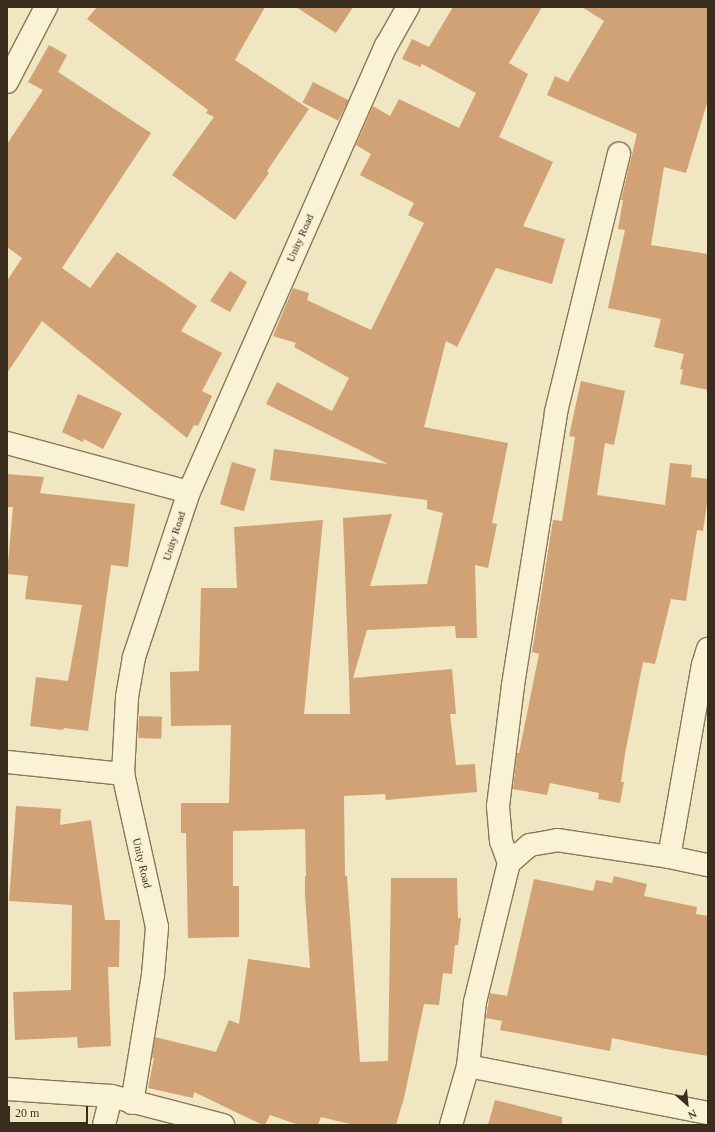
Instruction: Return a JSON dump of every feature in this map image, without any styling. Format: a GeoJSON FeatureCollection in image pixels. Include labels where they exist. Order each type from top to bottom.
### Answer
{"type":"FeatureCollection","features":[{"type":"Feature","properties":{"kind":"street"},"geometry":{"type":"LineString","coordinates":[[7,82],[46,7]]}},
{"type":"Feature","properties":{"kind":"street","name":"Unity Road"},"geometry":{"type":"LineString","coordinates":[[132,1103],[153,975],[157,927],[123,774],[126,697],[134,657],[189,492],[383,53],[408,7]]}},
{"type":"Feature","properties":{"kind":"street"},"geometry":{"type":"LineString","coordinates":[[451,1125],[468,1066],[475,1002],[509,863],[501,841],[498,806],[516,670],[556,412],[619,154]]}},
{"type":"Feature","properties":{"kind":"street"},"geometry":{"type":"LineString","coordinates":[[7,443],[189,492]]}},
{"type":"Feature","properties":{"kind":"street"},"geometry":{"type":"LineString","coordinates":[[669,857],[703,665],[708,649]]}},
{"type":"Feature","properties":{"kind":"street"},"geometry":{"type":"LineString","coordinates":[[7,762],[123,774]]}},
{"type":"Feature","properties":{"kind":"street"},"geometry":{"type":"LineString","coordinates":[[509,863],[530,845],[557,840],[669,857],[708,865]]}},
{"type":"Feature","properties":{"kind":"street"},"geometry":{"type":"LineString","coordinates":[[468,1066],[708,1113]]}},
{"type":"Feature","properties":{"kind":"street"},"geometry":{"type":"LineString","coordinates":[[7,1089],[111,1096],[132,1103],[223,1125]]}},
{"type":"Feature","properties":{"kind":"street"},"geometry":{"type":"LineString","coordinates":[[104,1125],[111,1096]]}},
{"type":"Feature","properties":{"kind":"building"},"geometry":{"type":"Polygon","coordinates":[[[97,7],[265,7],[235,60],[309,109],[267,171],[269,173],[235,220],[172,175],[214,117],[206,113],[208,110],[87,19],[97,7]]]}},
{"type":"Feature","properties":{"kind":"building"},"geometry":{"type":"Polygon","coordinates":[[[296,7],[353,7],[336,33],[296,7]]]}},
{"type":"Feature","properties":{"kind":"building"},"geometry":{"type":"Polygon","coordinates":[[[453,7],[542,7],[509,63],[528,74],[499,137],[553,162],[523,226],[565,239],[552,284],[496,268],[457,347],[446,341],[424,427],[508,443],[492,523],[497,524],[488,568],[475,565],[477,638],[456,638],[455,626],[367,630],[353,678],[452,669],[456,714],[450,714],[456,765],[475,764],[477,792],[386,800],[385,794],[344,796],[345,876],[347,876],[360,1062],[388,1061],[391,878],[457,878],[458,918],[461,918],[458,945],[455,945],[452,974],[443,973],[439,1005],[424,1004],[404,1098],[396,1125],[354,1125],[321,1117],[318,1125],[299,1125],[270,1115],[265,1125],[263,1125],[194,1092],[193,1098],[148,1088],[154,1058],[152,1058],[155,1037],[216,1052],[229,1020],[239,1024],[248,959],[310,968],[305,894],[305,829],[233,831],[233,886],[239,886],[239,937],[188,938],[186,833],[181,833],[181,803],[229,803],[231,725],[171,726],[170,672],[199,671],[201,588],[237,588],[234,527],[323,520],[304,714],[350,714],[343,518],[392,514],[370,586],[427,584],[443,513],[427,509],[427,500],[270,480],[274,449],[388,464],[266,404],[277,382],[332,411],[349,378],[294,347],[296,343],[273,336],[293,288],[309,293],[307,300],[371,330],[424,223],[408,215],[414,203],[360,175],[371,154],[356,145],[373,106],[390,116],[399,99],[459,128],[476,93],[422,64],[420,67],[402,59],[412,39],[429,47],[453,7]]]}},
{"type":"Feature","properties":{"kind":"building"},"geometry":{"type":"Polygon","coordinates":[[[582,7],[708,7],[708,100],[686,173],[664,167],[651,245],[708,254],[708,390],[680,384],[683,370],[680,369],[684,354],[654,347],[661,319],[608,308],[625,230],[618,229],[623,200],[621,200],[637,134],[547,95],[555,76],[568,82],[604,21],[582,7]]]}},
{"type":"Feature","properties":{"kind":"building"},"geometry":{"type":"Polygon","coordinates":[[[49,45],[67,55],[58,72],[151,133],[62,268],[90,288],[117,252],[197,306],[181,331],[222,353],[202,391],[212,396],[198,426],[194,425],[187,438],[42,321],[7,373],[7,281],[22,258],[7,247],[7,144],[43,90],[28,82],[49,45]]]}},
{"type":"Feature","properties":{"kind":"building"},"geometry":{"type":"Polygon","coordinates":[[[313,82],[349,100],[338,121],[303,102],[313,82]]]}},
{"type":"Feature","properties":{"kind":"building"},"geometry":{"type":"Polygon","coordinates":[[[230,271],[247,282],[230,312],[210,301],[230,271]]]}},
{"type":"Feature","properties":{"kind":"building"},"geometry":{"type":"Polygon","coordinates":[[[581,381],[625,391],[614,445],[605,443],[597,495],[665,505],[670,463],[692,465],[691,477],[708,479],[708,497],[703,531],[697,530],[686,601],[671,599],[655,664],[643,662],[625,754],[621,782],[624,782],[620,803],[598,799],[599,793],[550,783],[547,795],[513,789],[517,753],[519,753],[539,654],[532,652],[553,520],[562,521],[575,437],[569,436],[581,381]]]}},
{"type":"Feature","properties":{"kind":"building"},"geometry":{"type":"Polygon","coordinates":[[[78,394],[122,413],[103,449],[84,439],[83,442],[62,432],[78,394]]]}},
{"type":"Feature","properties":{"kind":"building"},"geometry":{"type":"Polygon","coordinates":[[[232,462],[256,469],[244,511],[220,504],[232,462]]]}},
{"type":"Feature","properties":{"kind":"building"},"geometry":{"type":"Polygon","coordinates":[[[7,474],[44,477],[40,493],[135,504],[128,567],[111,565],[88,731],[30,726],[36,677],[68,681],[82,605],[25,599],[28,576],[7,574],[13,507],[7,507],[7,474]]]}},
{"type":"Feature","properties":{"kind":"building"},"geometry":{"type":"Polygon","coordinates":[[[139,716],[162,717],[161,739],[138,738],[139,716]]]}},
{"type":"Feature","properties":{"kind":"building"},"geometry":{"type":"Polygon","coordinates":[[[16,806],[61,809],[60,825],[91,820],[105,920],[120,920],[119,967],[108,967],[111,1046],[78,1048],[77,1037],[15,1040],[13,992],[71,990],[72,905],[9,901],[16,806]]]}},
{"type":"Feature","properties":{"kind":"building"},"geometry":{"type":"Polygon","coordinates":[[[614,876],[647,884],[644,896],[697,907],[696,914],[708,916],[708,1056],[612,1038],[610,1051],[500,1030],[502,1021],[486,1018],[490,993],[507,996],[534,879],[593,891],[596,880],[612,883],[614,876]]]}},
{"type":"Feature","properties":{"kind":"building"},"geometry":{"type":"Polygon","coordinates":[[[495,1100],[562,1117],[562,1125],[488,1125],[495,1100]]]}}]}
